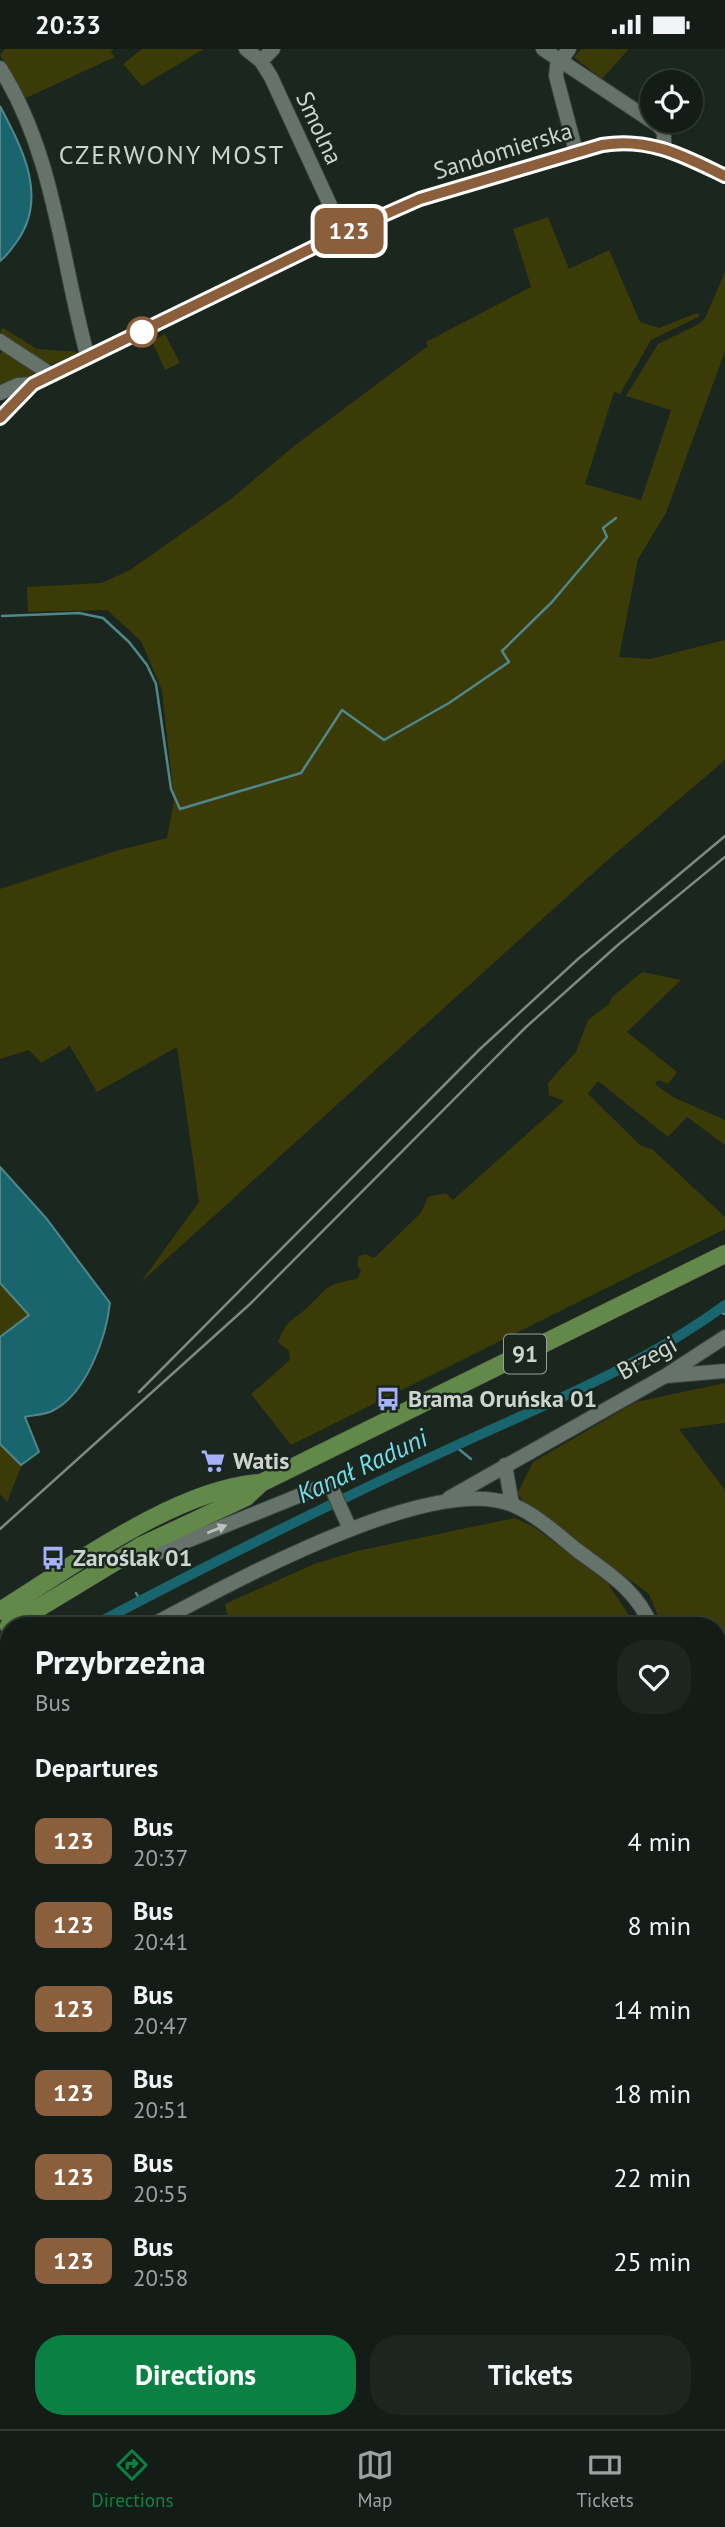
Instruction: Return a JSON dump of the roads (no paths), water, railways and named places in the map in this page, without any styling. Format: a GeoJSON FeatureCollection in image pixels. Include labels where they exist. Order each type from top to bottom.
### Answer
{"type":"FeatureCollection","features":[{"type":"Feature","properties":{"kind":"main road","name":"91"},"geometry":{"type":"LineString","coordinates":[[24,1617],[130,1553],[246,1497],[261,1483],[725,1254]]}},
{"type":"Feature","properties":{"kind":"main road"},"geometry":{"type":"LineString","coordinates":[[0,1611],[159,1517],[238,1485],[261,1483]]}},
{"type":"Feature","properties":{"kind":"street","name":"Smolna"},"geometry":{"type":"LineString","coordinates":[[246,49],[261,61],[343,233]]}},
{"type":"Feature","properties":{"kind":"street"},"geometry":{"type":"LineString","coordinates":[[261,61],[273,49]]}},
{"type":"Feature","properties":{"kind":"street"},"geometry":{"type":"LineString","coordinates":[[543,49],[564,55],[659,126],[664,133],[664,147]]}},
{"type":"Feature","properties":{"kind":"street"},"geometry":{"type":"LineString","coordinates":[[564,55],[556,76],[576,152]]}},
{"type":"Feature","properties":{"kind":"street"},"geometry":{"type":"LineString","coordinates":[[0,68],[21,105],[47,180],[88,358]]}},
{"type":"Feature","properties":{"kind":"street","name":"Sandomierska"},"geometry":{"type":"LineString","coordinates":[[0,418],[33,384],[343,233],[420,199],[576,152],[624,141],[664,147],[725,176]]}},
{"type":"Feature","properties":{"kind":"street"},"geometry":{"type":"LineString","coordinates":[[0,341],[52,375]]}},
{"type":"Feature","properties":{"kind":"street","name":"Sandomierska"},"geometry":{"type":"LineString","coordinates":[[0,394],[18,385],[33,384]]}},
{"type":"Feature","properties":{"kind":"street","name":"Brzegi"},"geometry":{"type":"LineString","coordinates":[[445,1500],[665,1376],[725,1337]]}},
{"type":"Feature","properties":{"kind":"street"},"geometry":{"type":"LineString","coordinates":[[665,1376],[725,1371]]}},
{"type":"Feature","properties":{"kind":"street"},"geometry":{"type":"LineString","coordinates":[[505,1465],[512,1504]]}},
{"type":"Feature","properties":{"kind":"street"},"geometry":{"type":"LineString","coordinates":[[130,1553],[147,1557],[323,1486],[333,1492],[350,1529]]}},
{"type":"Feature","properties":{"kind":"street"},"geometry":{"type":"LineString","coordinates":[[168,1617],[300,1550],[350,1529],[445,1500],[475,1498],[512,1504],[535,1518],[632,1592],[646,1617]]}},
{"type":"Feature","properties":{"kind":"water"},"geometry":{"type":"Polygon","coordinates":[[[0,106],[23,155],[31,189],[31,206],[27,223],[18,240],[0,261],[0,106]]]}},
{"type":"Feature","properties":{"kind":"water"},"geometry":{"type":"Polygon","coordinates":[[[0,1167],[46,1218],[110,1303],[99,1348],[75,1392],[52,1411],[25,1417],[39,1452],[21,1465],[0,1444],[0,1337],[29,1315],[0,1283],[0,1167]]]}},
{"type":"Feature","properties":{"kind":"waterway"},"geometry":{"type":"LineString","coordinates":[[2,616],[79,613],[103,618],[129,642],[147,665],[156,684],[171,789],[180,809],[301,773],[342,710],[384,740],[449,703],[509,662],[502,651],[552,602],[607,537],[603,528],[616,518]]}},
{"type":"Feature","properties":{"kind":"waterway","name":"Kanał Raduni"},"geometry":{"type":"LineString","coordinates":[[109,1617],[226,1556],[627,1365],[661,1347],[725,1305]]}},
{"type":"Feature","properties":{"kind":"waterway"},"geometry":{"type":"LineString","coordinates":[[717,1311],[725,1314]]}},
{"type":"Feature","properties":{"kind":"waterway"},"geometry":{"type":"LineString","coordinates":[[455,1446],[471,1459]]}},
{"type":"Feature","properties":{"kind":"waterway"},"geometry":{"type":"LineString","coordinates":[[136,1593],[140,1600]]}},
{"type":"Feature","properties":{"kind":"railway"},"geometry":{"type":"LineString","coordinates":[[139,1392],[480,1049],[578,959],[725,836]]}},
{"type":"Feature","properties":{"kind":"railway"},"geometry":{"type":"LineString","coordinates":[[0,1529],[250,1304],[526,1027],[619,944],[725,857]]}},
{"type":"Feature","properties":{"kind":"place","name":"Brama Oruńska 01"},"geometry":{"type":"Point","coordinates":[388,1399]}},
{"type":"Feature","properties":{"kind":"place","name":"Watis"},"geometry":{"type":"Point","coordinates":[213,1461]}},
{"type":"Feature","properties":{"kind":"place","name":"Zaroślak 01"},"geometry":{"type":"Point","coordinates":[53,1558]}},
{"type":"Feature","properties":{"kind":"district","name":"CZERWONY MOST"},"geometry":{"type":"Point","coordinates":[172,155]}}]}
